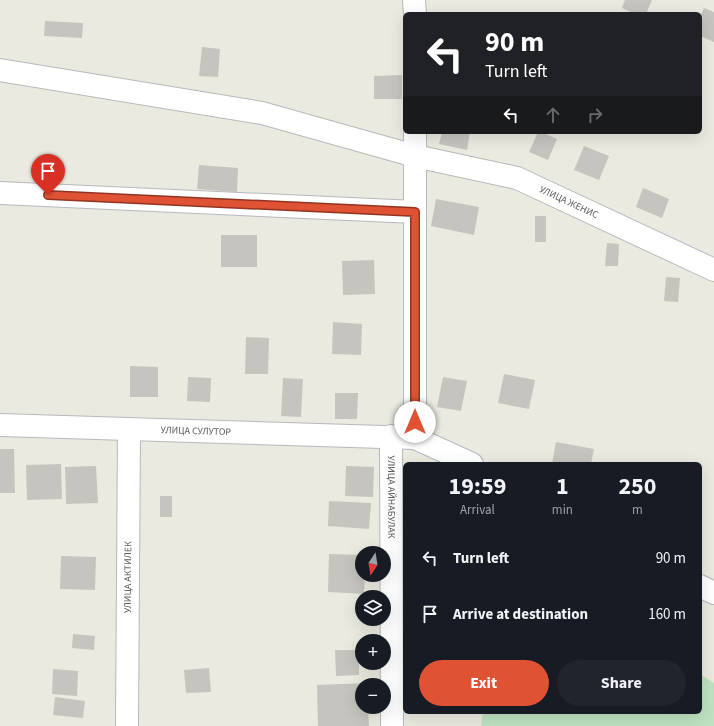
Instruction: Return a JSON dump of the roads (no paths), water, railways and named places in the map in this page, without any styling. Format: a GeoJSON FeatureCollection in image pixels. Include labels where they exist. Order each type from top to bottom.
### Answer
{"type":"FeatureCollection","features":[{"type":"Feature","properties":{"kind":"street"},"geometry":{"type":"LineString","coordinates":[[414,0],[415,12]]}},
{"type":"Feature","properties":{"kind":"street","name":"УЛИЦА ЖЕНИС"},"geometry":{"type":"LineString","coordinates":[[0,70],[262,113],[415,156],[517,178],[714,270]]}},
{"type":"Feature","properties":{"kind":"street"},"geometry":{"type":"LineString","coordinates":[[415,134],[415,438]]}},
{"type":"Feature","properties":{"kind":"street"},"geometry":{"type":"LineString","coordinates":[[0,193],[415,212]]}},
{"type":"Feature","properties":{"kind":"street","name":"УЛИЦА СУЛУТОР"},"geometry":{"type":"LineString","coordinates":[[0,425],[391,436],[415,438],[468,462]]}},
{"type":"Feature","properties":{"kind":"street","name":"УЛИЦА АКТИЛЕК"},"geometry":{"type":"LineString","coordinates":[[127,726],[129,429]]}},
{"type":"Feature","properties":{"kind":"street","name":"УЛИЦА АЙНАБУЛАК"},"geometry":{"type":"LineString","coordinates":[[391,436],[392,726]]}},
{"type":"Feature","properties":{"kind":"street"},"geometry":{"type":"LineString","coordinates":[[702,587],[714,593]]}}]}
